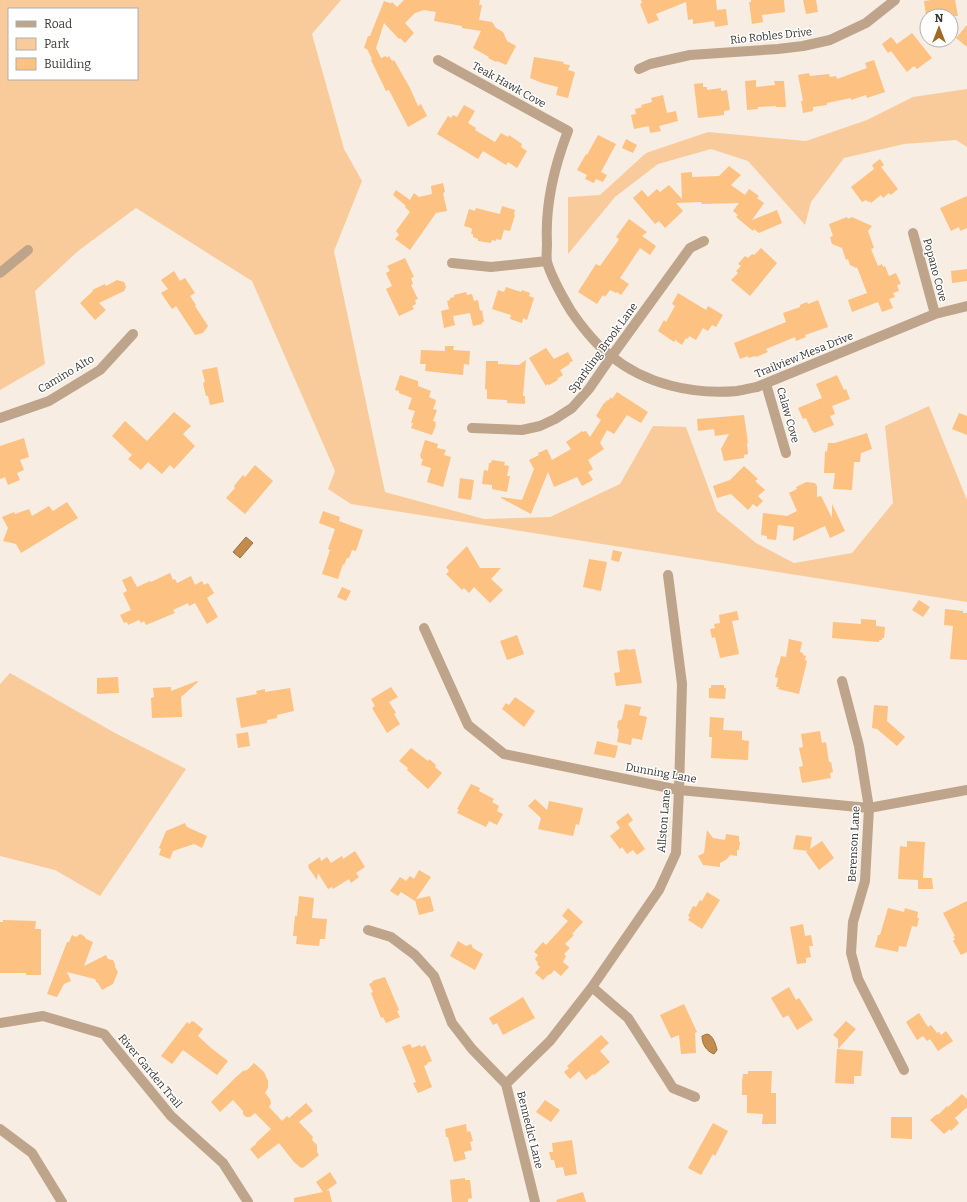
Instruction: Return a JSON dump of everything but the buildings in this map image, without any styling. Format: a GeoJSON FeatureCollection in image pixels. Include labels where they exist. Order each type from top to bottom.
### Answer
{"type":"FeatureCollection","features":[{"type":"Feature","properties":{"kind":"street","name":"Rio Robles Drive"},"geometry":{"type":"LineString","coordinates":[[639,69],[650,64],[690,55],[778,49],[803,46],[830,40],[866,22],[895,0]]}},
{"type":"Feature","properties":{"kind":"street","name":"Teak Hawk Cove"},"geometry":{"type":"LineString","coordinates":[[438,60],[568,131]]}},
{"type":"Feature","properties":{"kind":"street","name":"Trailview Mesa Drive"},"geometry":{"type":"LineString","coordinates":[[568,131],[559,154],[548,205],[546,233],[547,261],[563,298],[577,320],[593,339],[611,357],[648,378],[676,387],[697,391],[737,391],[766,384],[935,314],[967,306]]}},
{"type":"Feature","properties":{"kind":"street","name":"Popano Cove"},"geometry":{"type":"LineString","coordinates":[[913,233],[935,314]]}},
{"type":"Feature","properties":{"kind":"street","name":"Sparkling Brook Lane"},"geometry":{"type":"LineString","coordinates":[[472,428],[522,430],[540,426],[556,419],[572,408],[582,398],[690,248],[704,241]]}},
{"type":"Feature","properties":{"kind":"street"},"geometry":{"type":"LineString","coordinates":[[0,273],[28,250]]}},
{"type":"Feature","properties":{"kind":"street"},"geometry":{"type":"LineString","coordinates":[[452,263],[491,267],[547,261]]}},
{"type":"Feature","properties":{"kind":"street","name":"Camino Alto"},"geometry":{"type":"LineString","coordinates":[[0,418],[49,401],[100,370],[133,334]]}},
{"type":"Feature","properties":{"kind":"street","name":"Calaw Cove"},"geometry":{"type":"LineString","coordinates":[[766,384],[786,453]]}},
{"type":"Feature","properties":{"kind":"street","name":"Allston Lane"},"geometry":{"type":"LineString","coordinates":[[506,1084],[550,1041],[592,987],[659,890],[676,854],[682,684],[668,576]]}},
{"type":"Feature","properties":{"kind":"street","name":"Dunning Lane"},"geometry":{"type":"LineString","coordinates":[[424,628],[468,725],[504,754],[679,790],[869,808],[967,790]]}},
{"type":"Feature","properties":{"kind":"street","name":"Berenson Lane"},"geometry":{"type":"LineString","coordinates":[[842,681],[859,746],[869,808],[865,881],[853,922],[851,953],[858,980],[904,1070]]}},
{"type":"Feature","properties":{"kind":"street","name":"Bennedict Lane"},"geometry":{"type":"LineString","coordinates":[[368,930],[391,937],[415,955],[434,976],[452,1023],[472,1049],[506,1084],[535,1202]]}},
{"type":"Feature","properties":{"kind":"street"},"geometry":{"type":"LineString","coordinates":[[592,987],[628,1018],[673,1088],[695,1097]]}},
{"type":"Feature","properties":{"kind":"street","name":"River Garden Trail"},"geometry":{"type":"LineString","coordinates":[[0,1023],[43,1016],[104,1034],[171,1116],[223,1163],[248,1202]]}},
{"type":"Feature","properties":{"kind":"street"},"geometry":{"type":"LineString","coordinates":[[0,1129],[32,1154],[62,1202]]}},
{"type":"Feature","properties":{"kind":"green space"},"geometry":{"type":"Polygon","coordinates":[[[0,0],[341,0],[312,34],[344,149],[362,181],[334,251],[385,492],[484,519],[550,517],[620,484],[653,426],[686,427],[717,511],[756,543],[794,563],[852,553],[893,503],[885,426],[929,406],[967,500],[967,602],[351,504],[328,489],[335,471],[252,281],[136,208],[78,251],[35,291],[45,364],[0,390],[0,0]]]}},
{"type":"Feature","properties":{"kind":"green space"},"geometry":{"type":"Polygon","coordinates":[[[967,89],[967,147],[956,140],[904,144],[844,158],[811,202],[805,225],[748,161],[711,149],[658,164],[615,197],[568,254],[568,197],[600,195],[646,153],[708,132],[806,141],[867,120],[913,97],[967,89]]]}},
{"type":"Feature","properties":{"kind":"green space"},"geometry":{"type":"Polygon","coordinates":[[[10,673],[115,733],[186,769],[100,896],[55,870],[0,856],[0,684],[10,673]]]}},
{"type":"Feature","properties":{"kind":"shaded area"},"geometry":{"type":"Polygon","coordinates":[[[246,537],[253,543],[240,558],[233,552],[246,537]]]}},
{"type":"Feature","properties":{"kind":"shaded area"},"geometry":{"type":"Polygon","coordinates":[[[707,1034],[713,1038],[715,1043],[717,1050],[714,1054],[705,1047],[703,1042],[702,1036],[707,1034]]]}}]}
